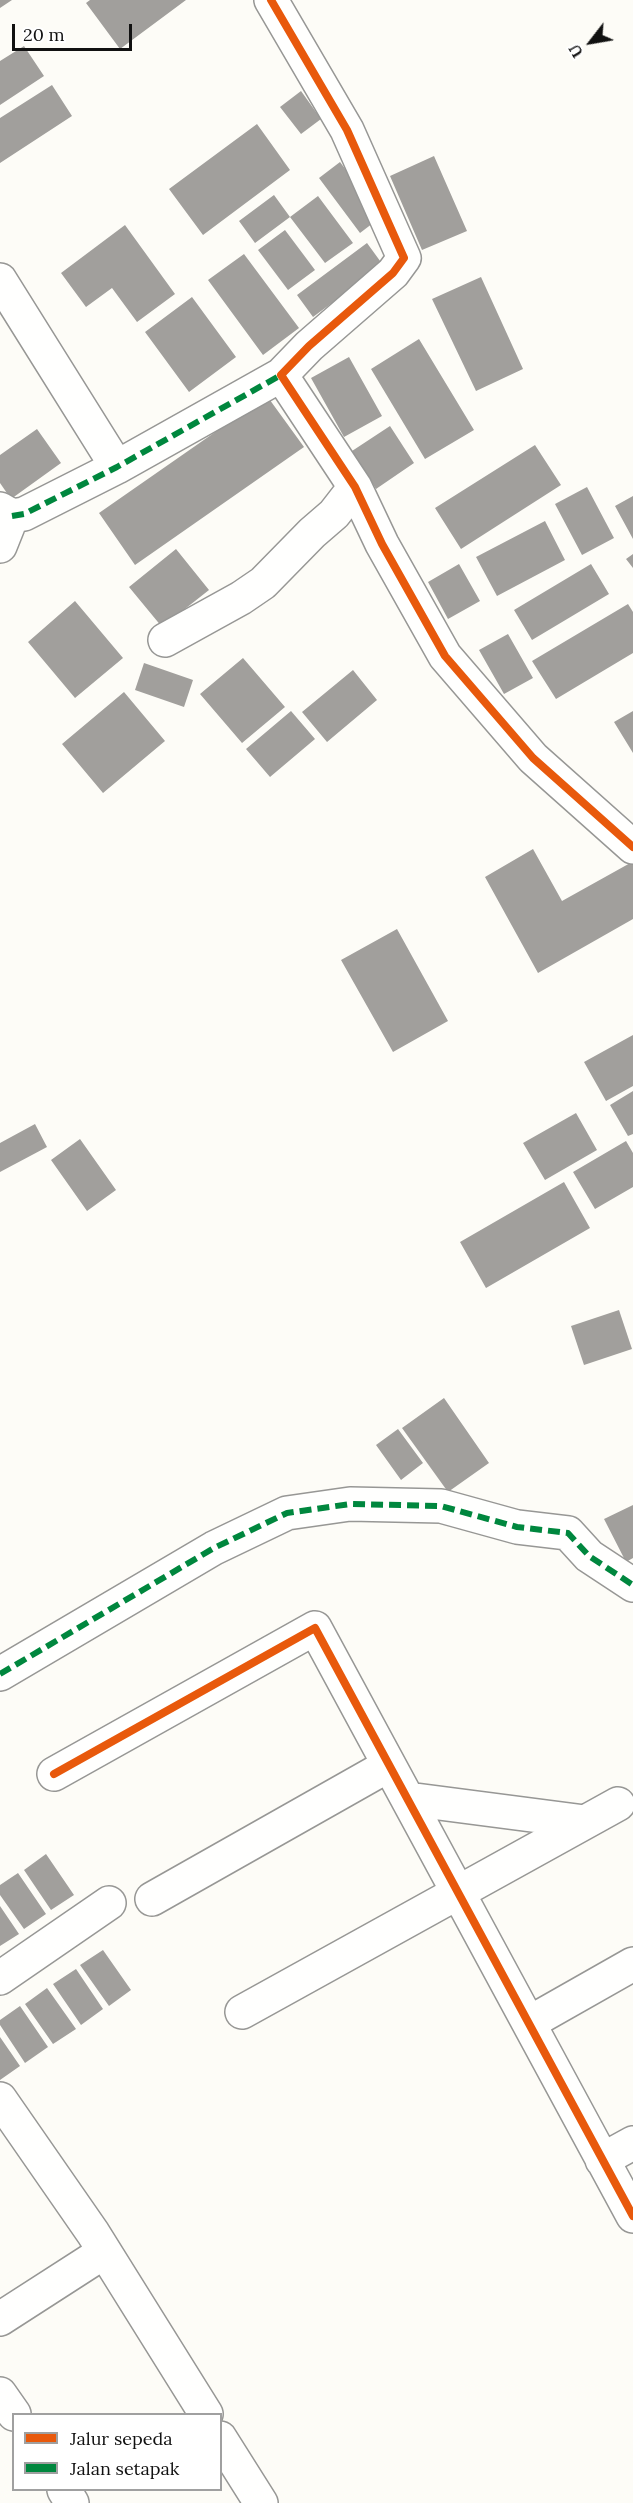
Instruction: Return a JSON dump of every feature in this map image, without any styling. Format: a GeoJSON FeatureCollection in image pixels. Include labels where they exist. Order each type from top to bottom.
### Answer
{"type":"FeatureCollection","features":[{"type":"Feature","properties":{"kind":"street"},"geometry":{"type":"LineString","coordinates":[[0,546],[6,513],[24,514],[117,467],[280,375],[309,346],[393,273],[404,258],[347,130],[271,0]]}},
{"type":"Feature","properties":{"kind":"street"},"geometry":{"type":"LineString","coordinates":[[0,280],[117,467]]}},
{"type":"Feature","properties":{"kind":"street"},"geometry":{"type":"LineString","coordinates":[[280,375],[355,487],[382,544],[445,656],[533,758],[633,847]]}},
{"type":"Feature","properties":{"kind":"street"},"geometry":{"type":"LineString","coordinates":[[165,640],[263,583],[334,514],[355,487]]}},
{"type":"Feature","properties":{"kind":"street"},"geometry":{"type":"LineString","coordinates":[[0,1674],[214,1548],[287,1513],[350,1504],[441,1506],[517,1527],[568,1533],[589,1556],[633,1586]]}},
{"type":"Feature","properties":{"kind":"street"},"geometry":{"type":"LineString","coordinates":[[54,1774],[315,1628],[633,2216]]}},
{"type":"Feature","properties":{"kind":"street"},"geometry":{"type":"LineString","coordinates":[[152,1899],[389,1765]]}},
{"type":"Feature","properties":{"kind":"street"},"geometry":{"type":"LineString","coordinates":[[408,1799],[585,1822]]}},
{"type":"Feature","properties":{"kind":"street"},"geometry":{"type":"LineString","coordinates":[[242,2012],[457,1891],[618,1804]]}},
{"type":"Feature","properties":{"kind":"street"},"geometry":{"type":"LineString","coordinates":[[0,1978],[109,1903]]}},
{"type":"Feature","properties":{"kind":"street"},"geometry":{"type":"LineString","coordinates":[[529,2023],[633,1964]]}},
{"type":"Feature","properties":{"kind":"street"},"geometry":{"type":"LineString","coordinates":[[0,2099],[93,2233],[205,2413]]}},
{"type":"Feature","properties":{"kind":"street"},"geometry":{"type":"LineString","coordinates":[[602,2160],[633,2143]]}},
{"type":"Feature","properties":{"kind":"street"},"geometry":{"type":"LineString","coordinates":[[0,2319],[104,2252]]}},
{"type":"Feature","properties":{"kind":"street"},"geometry":{"type":"LineString","coordinates":[[0,2394],[13,2413]]}},
{"type":"Feature","properties":{"kind":"street"},"geometry":{"type":"LineString","coordinates":[[222,2441],[261,2503]]}},
{"type":"Feature","properties":{"kind":"building"},"geometry":{"type":"Polygon","coordinates":[[[0,0],[12,0],[0,8],[0,0]]]}},
{"type":"Feature","properties":{"kind":"building"},"geometry":{"type":"Polygon","coordinates":[[[90,0],[186,0],[120,49],[86,3],[90,0]]]}},
{"type":"Feature","properties":{"kind":"building"},"geometry":{"type":"Polygon","coordinates":[[[24,46],[44,76],[0,105],[0,61],[24,46]]]}},
{"type":"Feature","properties":{"kind":"building"},"geometry":{"type":"Polygon","coordinates":[[[52,85],[72,116],[0,163],[0,118],[52,85]]]}},
{"type":"Feature","properties":{"kind":"building"},"geometry":{"type":"Polygon","coordinates":[[[301,91],[321,119],[301,134],[280,107],[301,91]]]}},
{"type":"Feature","properties":{"kind":"building"},"geometry":{"type":"Polygon","coordinates":[[[257,124],[290,170],[203,235],[169,189],[257,124]]]}},
{"type":"Feature","properties":{"kind":"building"},"geometry":{"type":"Polygon","coordinates":[[[434,156],[467,231],[422,250],[390,176],[434,156]]]}},
{"type":"Feature","properties":{"kind":"building"},"geometry":{"type":"Polygon","coordinates":[[[340,162],[381,217],[360,233],[319,178],[340,162]]]}},
{"type":"Feature","properties":{"kind":"building"},"geometry":{"type":"Polygon","coordinates":[[[274,195],[290,217],[255,243],[239,221],[274,195]]]}},
{"type":"Feature","properties":{"kind":"building"},"geometry":{"type":"Polygon","coordinates":[[[318,196],[353,243],[325,263],[290,217],[318,196]]]}},
{"type":"Feature","properties":{"kind":"building"},"geometry":{"type":"Polygon","coordinates":[[[125,225],[175,294],[137,322],[112,288],[86,307],[61,273],[125,225]]]}},
{"type":"Feature","properties":{"kind":"building"},"geometry":{"type":"Polygon","coordinates":[[[285,230],[315,270],[288,290],[258,250],[285,230]]]}},
{"type":"Feature","properties":{"kind":"building"},"geometry":{"type":"Polygon","coordinates":[[[367,243],[383,265],[313,317],[297,295],[367,243]]]}},
{"type":"Feature","properties":{"kind":"building"},"geometry":{"type":"Polygon","coordinates":[[[244,254],[299,328],[263,355],[208,280],[244,254]]]}},
{"type":"Feature","properties":{"kind":"building"},"geometry":{"type":"Polygon","coordinates":[[[481,277],[523,369],[476,391],[432,299],[481,277]]]}},
{"type":"Feature","properties":{"kind":"building"},"geometry":{"type":"Polygon","coordinates":[[[192,297],[236,357],[189,392],[145,332],[192,297]]]}},
{"type":"Feature","properties":{"kind":"building"},"geometry":{"type":"Polygon","coordinates":[[[419,339],[474,430],[425,459],[371,369],[419,339]]]}},
{"type":"Feature","properties":{"kind":"building"},"geometry":{"type":"Polygon","coordinates":[[[349,357],[382,416],[344,437],[311,378],[349,357]]]}},
{"type":"Feature","properties":{"kind":"building"},"geometry":{"type":"Polygon","coordinates":[[[267,396],[304,447],[135,565],[99,513],[267,396]]]}},
{"type":"Feature","properties":{"kind":"building"},"geometry":{"type":"Polygon","coordinates":[[[390,426],[414,463],[376,489],[352,451],[390,426]]]}},
{"type":"Feature","properties":{"kind":"building"},"geometry":{"type":"Polygon","coordinates":[[[37,429],[61,463],[11,499],[0,483],[0,455],[37,429]]]}},
{"type":"Feature","properties":{"kind":"building"},"geometry":{"type":"Polygon","coordinates":[[[535,445],[561,485],[461,549],[435,508],[535,445]]]}},
{"type":"Feature","properties":{"kind":"building"},"geometry":{"type":"Polygon","coordinates":[[[587,487],[614,538],[582,555],[555,504],[587,487]]]}},
{"type":"Feature","properties":{"kind":"building"},"geometry":{"type":"Polygon","coordinates":[[[633,496],[633,539],[615,506],[633,496]]]}},
{"type":"Feature","properties":{"kind":"building"},"geometry":{"type":"Polygon","coordinates":[[[545,521],[565,560],[497,596],[476,557],[545,521]]]}},
{"type":"Feature","properties":{"kind":"building"},"geometry":{"type":"Polygon","coordinates":[[[176,549],[209,590],[162,627],[129,587],[176,549]]]}},
{"type":"Feature","properties":{"kind":"building"},"geometry":{"type":"Polygon","coordinates":[[[633,554],[633,568],[626,559],[633,554]]]}},
{"type":"Feature","properties":{"kind":"building"},"geometry":{"type":"Polygon","coordinates":[[[459,564],[480,601],[448,619],[428,582],[459,564]]]}},
{"type":"Feature","properties":{"kind":"building"},"geometry":{"type":"Polygon","coordinates":[[[591,564],[609,594],[532,640],[514,610],[591,564]]]}},
{"type":"Feature","properties":{"kind":"building"},"geometry":{"type":"Polygon","coordinates":[[[75,601],[123,658],[75,698],[28,642],[75,601]]]}},
{"type":"Feature","properties":{"kind":"building"},"geometry":{"type":"Polygon","coordinates":[[[628,604],[633,612],[633,653],[556,699],[532,661],[628,604]]]}},
{"type":"Feature","properties":{"kind":"building"},"geometry":{"type":"Polygon","coordinates":[[[508,634],[533,678],[504,694],[479,650],[508,634]]]}},
{"type":"Feature","properties":{"kind":"building"},"geometry":{"type":"Polygon","coordinates":[[[243,658],[285,707],[242,743],[200,694],[243,658]]]}},
{"type":"Feature","properties":{"kind":"building"},"geometry":{"type":"Polygon","coordinates":[[[144,663],[193,680],[184,707],[135,690],[144,663]]]}},
{"type":"Feature","properties":{"kind":"building"},"geometry":{"type":"Polygon","coordinates":[[[353,670],[377,700],[327,742],[302,712],[353,670]]]}},
{"type":"Feature","properties":{"kind":"building"},"geometry":{"type":"Polygon","coordinates":[[[124,692],[165,741],[103,793],[62,744],[124,692]]]}},
{"type":"Feature","properties":{"kind":"building"},"geometry":{"type":"Polygon","coordinates":[[[291,711],[315,739],[270,777],[246,749],[291,711]]]}},
{"type":"Feature","properties":{"kind":"building"},"geometry":{"type":"Polygon","coordinates":[[[633,711],[633,753],[614,722],[633,711]]]}},
{"type":"Feature","properties":{"kind":"building"},"geometry":{"type":"Polygon","coordinates":[[[533,849],[562,901],[632,862],[633,865],[633,919],[538,973],[485,877],[533,849]]]}},
{"type":"Feature","properties":{"kind":"building"},"geometry":{"type":"Polygon","coordinates":[[[397,929],[448,1021],[393,1052],[341,960],[397,929]]]}},
{"type":"Feature","properties":{"kind":"building"},"geometry":{"type":"Polygon","coordinates":[[[633,1035],[633,1086],[606,1101],[584,1062],[633,1035]]]}},
{"type":"Feature","properties":{"kind":"building"},"geometry":{"type":"Polygon","coordinates":[[[633,1091],[633,1134],[628,1136],[610,1105],[633,1091]]]}},
{"type":"Feature","properties":{"kind":"building"},"geometry":{"type":"Polygon","coordinates":[[[576,1113],[597,1150],[545,1180],[523,1143],[576,1113]]]}},
{"type":"Feature","properties":{"kind":"building"},"geometry":{"type":"Polygon","coordinates":[[[35,1124],[47,1147],[0,1172],[0,1143],[35,1124]]]}},
{"type":"Feature","properties":{"kind":"building"},"geometry":{"type":"Polygon","coordinates":[[[80,1139],[116,1190],[87,1211],[51,1160],[80,1139]]]}},
{"type":"Feature","properties":{"kind":"building"},"geometry":{"type":"Polygon","coordinates":[[[626,1141],[633,1153],[633,1187],[595,1209],[573,1172],[626,1141]]]}},
{"type":"Feature","properties":{"kind":"building"},"geometry":{"type":"Polygon","coordinates":[[[564,1182],[590,1228],[486,1288],[460,1242],[564,1182]]]}},
{"type":"Feature","properties":{"kind":"building"},"geometry":{"type":"Polygon","coordinates":[[[619,1310],[632,1349],[584,1365],[571,1326],[619,1310]]]}},
{"type":"Feature","properties":{"kind":"building"},"geometry":{"type":"Polygon","coordinates":[[[444,1398],[489,1463],[448,1492],[402,1428],[444,1398]]]}},
{"type":"Feature","properties":{"kind":"building"},"geometry":{"type":"Polygon","coordinates":[[[398,1429],[423,1463],[401,1480],[376,1445],[398,1429]]]}},
{"type":"Feature","properties":{"kind":"building"},"geometry":{"type":"Polygon","coordinates":[[[633,1505],[633,1558],[626,1562],[604,1519],[633,1505]]]}},
{"type":"Feature","properties":{"kind":"building"},"geometry":{"type":"Polygon","coordinates":[[[46,1854],[74,1895],[51,1910],[24,1870],[46,1854]]]}},
{"type":"Feature","properties":{"kind":"building"},"geometry":{"type":"Polygon","coordinates":[[[18,1873],[46,1914],[24,1929],[0,1895],[0,1885],[18,1873]]]}},
{"type":"Feature","properties":{"kind":"building"},"geometry":{"type":"Polygon","coordinates":[[[0,1906],[19,1934],[0,1946],[0,1906]]]}},
{"type":"Feature","properties":{"kind":"building"},"geometry":{"type":"Polygon","coordinates":[[[103,1950],[131,1990],[109,2006],[80,1965],[103,1950]]]}},
{"type":"Feature","properties":{"kind":"building"},"geometry":{"type":"Polygon","coordinates":[[[76,1969],[103,2009],[81,2025],[53,1984],[76,1969]]]}},
{"type":"Feature","properties":{"kind":"building"},"geometry":{"type":"Polygon","coordinates":[[[47,1988],[76,2029],[53,2044],[25,2004],[47,1988]]]}},
{"type":"Feature","properties":{"kind":"building"},"geometry":{"type":"Polygon","coordinates":[[[20,2006],[48,2047],[25,2063],[0,2025],[0,2020],[20,2006]]]}},
{"type":"Feature","properties":{"kind":"building"},"geometry":{"type":"Polygon","coordinates":[[[0,2037],[20,2066],[0,2080],[0,2037]]]}},
{"type":"Feature","properties":{"kind":"marked path"},"geometry":{"type":"LineString","coordinates":[[12,516],[24,514],[117,467],[281,375]]}},
{"type":"Feature","properties":{"kind":"marked path"},"geometry":{"type":"LineString","coordinates":[[0,1674],[214,1548],[287,1513],[350,1504],[441,1506],[517,1527],[568,1533],[589,1556],[633,1585]]}},
{"type":"Feature","properties":{"kind":"cycle path"},"geometry":{"type":"LineString","coordinates":[[271,0],[347,130],[404,258],[393,273],[309,346],[281,375],[355,487],[382,544],[445,656],[533,758],[633,847]]}},
{"type":"Feature","properties":{"kind":"cycle path"},"geometry":{"type":"LineString","coordinates":[[54,1774],[315,1628],[633,2216]]}}]}
